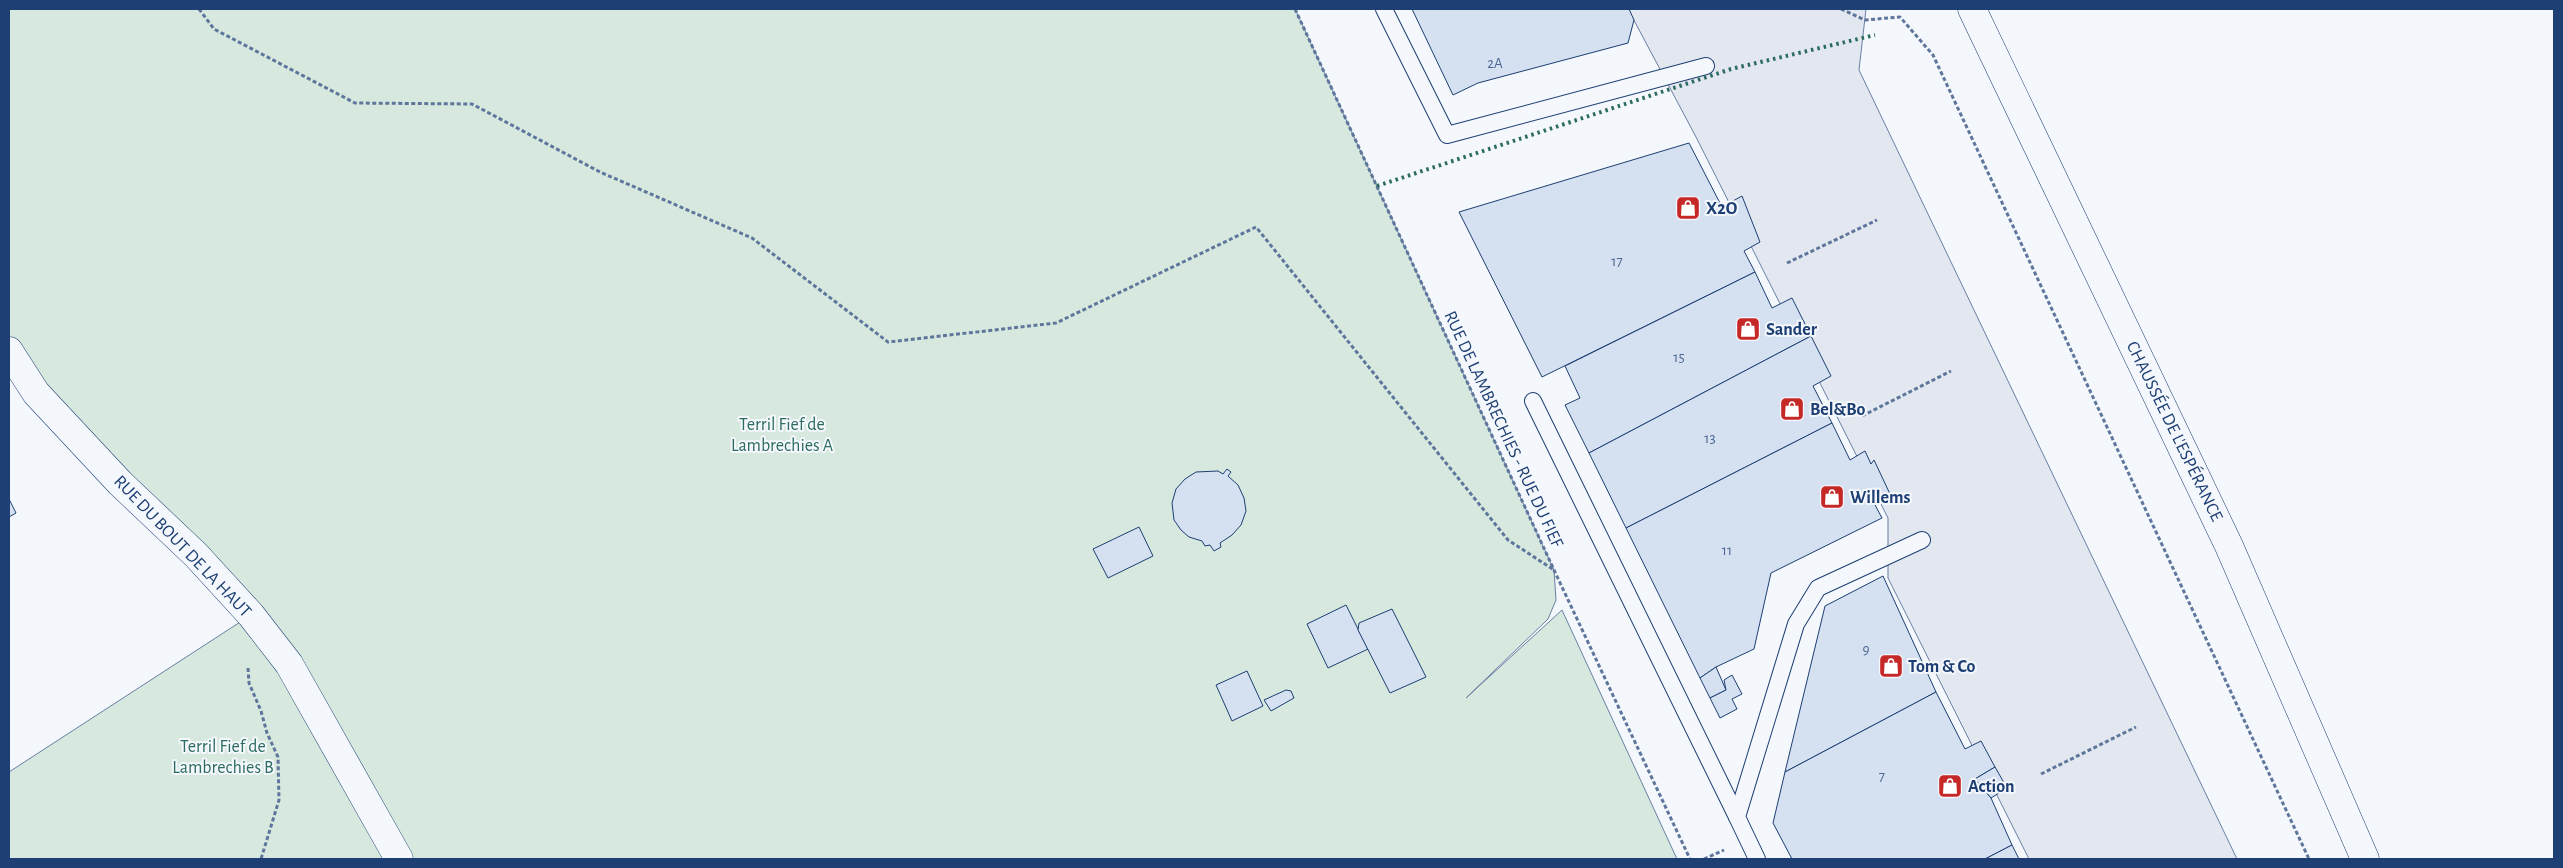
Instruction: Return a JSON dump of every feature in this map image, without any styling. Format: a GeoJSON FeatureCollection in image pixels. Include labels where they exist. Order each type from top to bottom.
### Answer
{"type":"FeatureCollection","features":[{"type":"Feature","properties":{"kind":"main road","name":"CHAUSSÉE DE L'ESPÉRANCE"},"geometry":{"type":"LineString","coordinates":[[1972,9],[2229,546],[2365,859]]}},
{"type":"Feature","properties":{"kind":"main road","name":"RUE DU BOUT DE LA HAUT"},"geometry":{"type":"LineString","coordinates":[[9,351],[36,393],[120,483],[196,555],[251,615],[289,664],[398,859]]}},
{"type":"Feature","properties":{"kind":"lane"},"geometry":{"type":"LineString","coordinates":[[1384,9],[1447,135],[1706,66]]}},
{"type":"Feature","properties":{"kind":"lane"},"geometry":{"type":"LineString","coordinates":[[1533,401],[1757,859]]}},
{"type":"Feature","properties":{"kind":"lane"},"geometry":{"type":"LineString","coordinates":[[1737,817],[1796,624],[1818,588],[1922,540]]}},
{"type":"Feature","properties":{"kind":"path"},"geometry":{"type":"LineString","coordinates":[[199,9],[214,28],[355,103],[472,104],[600,172],[752,238],[888,342],[1056,323],[1256,227],[1508,540],[1554,570]]}},
{"type":"Feature","properties":{"kind":"path","name":"RUE DE LAMBRECHIES - RUE DU FIEF"},"geometry":{"type":"LineString","coordinates":[[1295,9],[1554,570],[1690,859]]}},
{"type":"Feature","properties":{"kind":"path"},"geometry":{"type":"LineString","coordinates":[[1841,9],[1865,20],[1900,18],[1932,56],[2309,859]]}},
{"type":"Feature","properties":{"kind":"path"},"geometry":{"type":"LineString","coordinates":[[1788,263],[1877,220]]}},
{"type":"Feature","properties":{"kind":"path"},"geometry":{"type":"LineString","coordinates":[[1862,416],[1951,371]]}},
{"type":"Feature","properties":{"kind":"path"},"geometry":{"type":"LineString","coordinates":[[248,666],[249,683],[261,711],[266,734],[278,757],[279,800],[261,859]]}},
{"type":"Feature","properties":{"kind":"path"},"geometry":{"type":"LineString","coordinates":[[2041,774],[2136,727]]}},
{"type":"Feature","properties":{"kind":"green space","name":"Terril Fief de Lambrechies A"},"geometry":{"type":"Polygon","coordinates":[[[9,9],[1295,9],[1554,570],[1556,600],[1548,619],[1466,698],[1562,610],[1677,859],[9,859],[9,772],[251,615],[9,351],[9,9]]]}},
{"type":"Feature","properties":{"kind":"shaded area"},"geometry":{"type":"Polygon","coordinates":[[[1628,9],[1866,9],[1859,70],[2237,859],[2029,859],[1888,578],[1888,518],[1696,137],[1628,9]]]}},
{"type":"Feature","properties":{"kind":"building"},"geometry":{"type":"Polygon","coordinates":[[[1412,9],[1629,9],[1634,20],[1628,43],[1478,83],[1453,95],[1412,9]]]}},
{"type":"Feature","properties":{"kind":"building"},"geometry":{"type":"Polygon","coordinates":[[[1689,143],[1722,207],[1742,196],[1760,242],[1744,251],[1755,272],[1542,377],[1459,212],[1689,143]]]}},
{"type":"Feature","properties":{"kind":"building"},"geometry":{"type":"Polygon","coordinates":[[[1755,272],[1772,308],[1792,298],[1811,336],[1589,453],[1565,405],[1580,398],[1565,366],[1755,272]]]}},
{"type":"Feature","properties":{"kind":"building"},"geometry":{"type":"Polygon","coordinates":[[[1811,336],[1831,376],[1813,386],[1832,423],[1626,528],[1589,453],[1811,336]]]}},
{"type":"Feature","properties":{"kind":"building"},"geometry":{"type":"Polygon","coordinates":[[[1832,423],[1850,460],[1865,451],[1871,464],[1874,460],[1890,494],[1874,503],[1882,518],[1771,573],[1754,649],[1716,667],[1700,678],[1626,528],[1832,423]]]}},
{"type":"Feature","properties":{"kind":"building"},"geometry":{"type":"Polygon","coordinates":[[[1227,469],[1231,472],[1228,476],[1238,485],[1244,498],[1246,511],[1241,525],[1232,535],[1220,543],[1221,547],[1214,551],[1210,545],[1205,546],[1202,541],[1189,537],[1181,530],[1174,520],[1172,503],[1176,489],[1185,479],[1196,472],[1218,471],[1223,474],[1227,469]]]}},
{"type":"Feature","properties":{"kind":"building"},"geometry":{"type":"Polygon","coordinates":[[[9,499],[16,513],[9,517],[9,499]]]}},
{"type":"Feature","properties":{"kind":"building"},"geometry":{"type":"Polygon","coordinates":[[[1139,527],[1153,556],[1108,578],[1093,549],[1139,527]]]}},
{"type":"Feature","properties":{"kind":"building"},"geometry":{"type":"Polygon","coordinates":[[[1883,576],[1936,692],[1785,772],[1825,606],[1883,576]]]}},
{"type":"Feature","properties":{"kind":"building"},"geometry":{"type":"Polygon","coordinates":[[[1346,605],[1368,649],[1328,668],[1307,624],[1346,605]]]}},
{"type":"Feature","properties":{"kind":"building"},"geometry":{"type":"Polygon","coordinates":[[[1392,609],[1426,677],[1390,693],[1358,630],[1359,623],[1392,609]]]}},
{"type":"Feature","properties":{"kind":"building"},"geometry":{"type":"Polygon","coordinates":[[[1716,667],[1726,690],[1710,698],[1700,678],[1716,667]]]}},
{"type":"Feature","properties":{"kind":"building"},"geometry":{"type":"Polygon","coordinates":[[[1247,671],[1263,706],[1232,721],[1216,685],[1247,671]]]}},
{"type":"Feature","properties":{"kind":"building"},"geometry":{"type":"Polygon","coordinates":[[[1732,675],[1742,694],[1732,699],[1737,709],[1720,718],[1710,698],[1726,690],[1724,680],[1732,675]]]}},
{"type":"Feature","properties":{"kind":"building"},"geometry":{"type":"Polygon","coordinates":[[[1286,690],[1291,691],[1294,698],[1271,711],[1264,700],[1286,690]]]}},
{"type":"Feature","properties":{"kind":"building"},"geometry":{"type":"Polygon","coordinates":[[[1936,692],[1965,749],[1981,741],[1995,767],[1975,779],[1991,798],[2012,845],[1985,859],[1792,859],[1773,823],[1785,772],[1936,692]]]}},
{"type":"Feature","properties":{"kind":"building"},"geometry":{"type":"Polygon","coordinates":[[[1995,767],[2007,788],[1991,798],[1975,779],[1995,767]]]}},
{"type":"Feature","properties":{"kind":"building"},"geometry":{"type":"Polygon","coordinates":[[[2012,845],[2019,859],[1985,859],[2012,845]]]}},
{"type":"Feature","properties":{"kind":"hedge"},"geometry":{"type":"LineString","coordinates":[[1377,186],[1731,69],[1875,35]]}},
{"type":"Feature","properties":{"kind":"place","name":"X2O"},"geometry":{"type":"Point","coordinates":[1688,208]}},
{"type":"Feature","properties":{"kind":"place","name":"Sander"},"geometry":{"type":"Point","coordinates":[1748,329]}},
{"type":"Feature","properties":{"kind":"place","name":"Bel&Bo"},"geometry":{"type":"Point","coordinates":[1792,409]}},
{"type":"Feature","properties":{"kind":"place","name":"Willems"},"geometry":{"type":"Point","coordinates":[1832,497]}},
{"type":"Feature","properties":{"kind":"place","name":"Tom & Co"},"geometry":{"type":"Point","coordinates":[1891,666]}},
{"type":"Feature","properties":{"kind":"place","name":"Action"},"geometry":{"type":"Point","coordinates":[1950,786]}},
{"type":"Feature","properties":{"kind":"park label","name":"Terril Fief de Lambrechies B"},"geometry":{"type":"Point","coordinates":[223,756]}}]}
